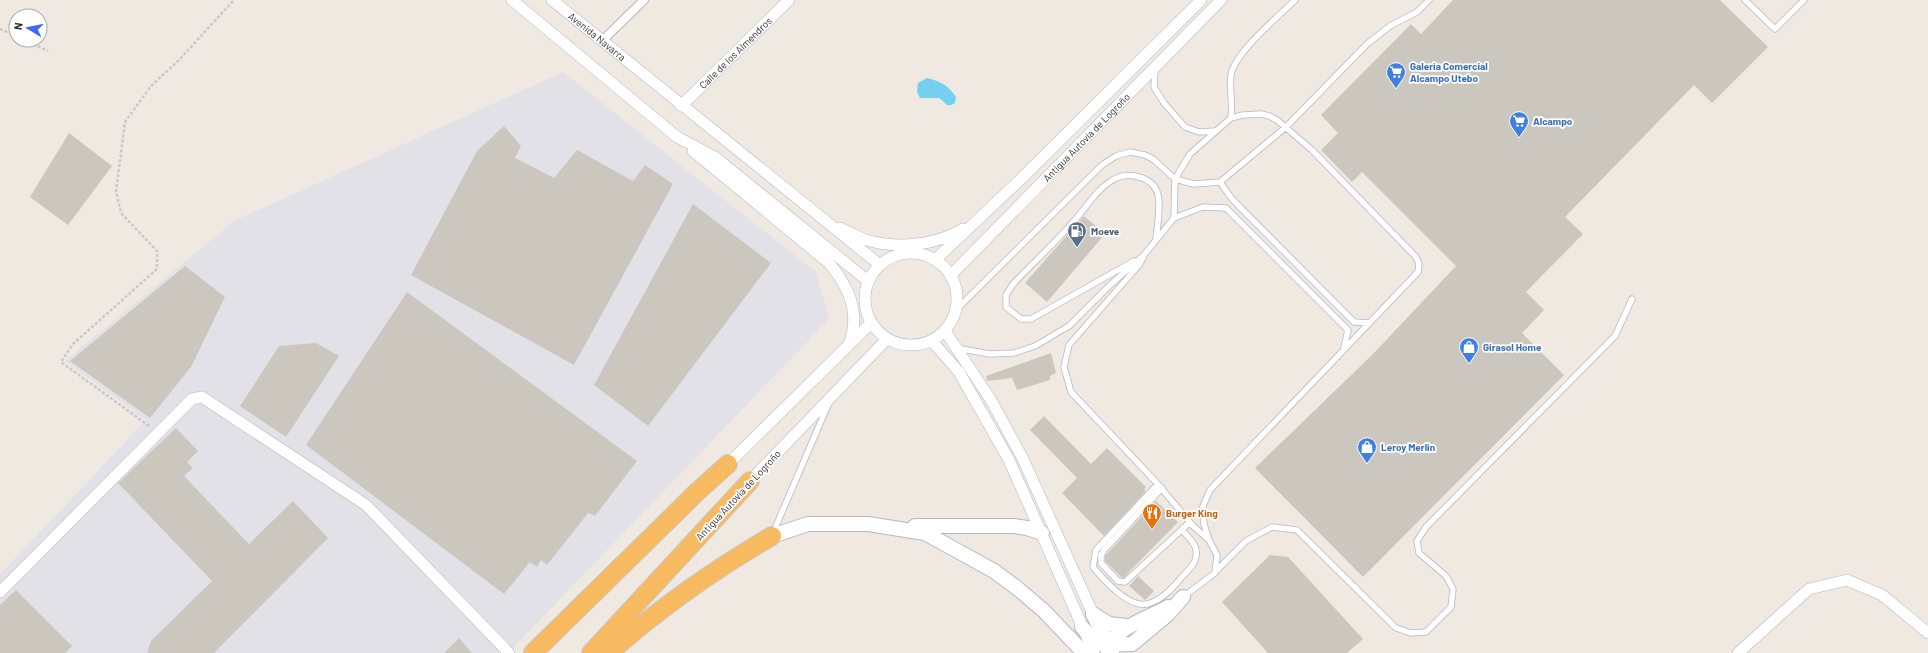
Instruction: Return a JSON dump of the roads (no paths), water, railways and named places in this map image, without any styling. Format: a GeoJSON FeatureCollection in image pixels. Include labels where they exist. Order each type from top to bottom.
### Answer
{"type":"FeatureCollection","features":[{"type":"Feature","properties":{"kind":"highway"},"geometry":{"type":"LineString","coordinates":[[533,653],[698,491],[728,464]]}},
{"type":"Feature","properties":{"kind":"highway","name":"Antigua Autovía de Logroño"},"geometry":{"type":"LineString","coordinates":[[591,653],[750,481]]}},
{"type":"Feature","properties":{"kind":"highway"},"geometry":{"type":"LineString","coordinates":[[610,653],[644,622],[698,581],[772,536]]}},
{"type":"Feature","properties":{"kind":"street"},"geometry":{"type":"LineString","coordinates":[[512,0],[829,263],[841,278],[850,298],[855,320],[854,333],[849,344]]}},
{"type":"Feature","properties":{"kind":"street","name":"Avenida Navarra"},"geometry":{"type":"LineString","coordinates":[[552,0],[681,106],[822,218]]}},
{"type":"Feature","properties":{"kind":"street"},"geometry":{"type":"LineString","coordinates":[[602,41],[644,0]]}},
{"type":"Feature","properties":{"kind":"street","name":"Calle de los Almendros"},"geometry":{"type":"LineString","coordinates":[[681,106],[789,0]]}},
{"type":"Feature","properties":{"kind":"street","name":"Antigua Autovía de Logroño"},"geometry":{"type":"LineString","coordinates":[[935,260],[1022,178],[1201,0]]}},
{"type":"Feature","properties":{"kind":"street","name":"Antigua Autovía de Logroño"},"geometry":{"type":"LineString","coordinates":[[951,275],[1221,0]]}},
{"type":"Feature","properties":{"kind":"street"},"geometry":{"type":"LineString","coordinates":[[677,136],[715,157],[868,281]]}},
{"type":"Feature","properties":{"kind":"street"},"geometry":{"type":"LineString","coordinates":[[822,218],[865,239],[886,244],[909,245],[936,241],[955,233],[975,221]]}},
{"type":"Feature","properties":{"kind":"street"},"geometry":{"type":"LineString","coordinates":[[822,218],[880,265]]}},
{"type":"Feature","properties":{"kind":"street"},"geometry":{"type":"LineString","coordinates":[[914,252],[929,256],[942,264],[951,275],[957,289],[958,304],[954,319],[945,331],[932,341],[917,346],[902,345],[887,340],[871,323],[867,315],[864,300],[868,281],[875,270],[886,260],[900,254],[914,252]]}},
{"type":"Feature","properties":{"kind":"street"},"geometry":{"type":"LineString","coordinates":[[728,464],[871,323]]}},
{"type":"Feature","properties":{"kind":"street"},"geometry":{"type":"LineString","coordinates":[[945,331],[991,400],[1023,459],[1109,650]]}},
{"type":"Feature","properties":{"kind":"street","name":"Antigua Autovía de Logroño"},"geometry":{"type":"LineString","coordinates":[[750,481],[887,340]]}},
{"type":"Feature","properties":{"kind":"street"},"geometry":{"type":"LineString","coordinates":[[932,341],[959,372],[1009,460],[1094,653]]}},
{"type":"Feature","properties":{"kind":"street"},"geometry":{"type":"LineString","coordinates":[[0,592],[192,399],[202,397],[366,505],[509,653]]}},
{"type":"Feature","properties":{"kind":"street"},"geometry":{"type":"LineString","coordinates":[[772,536],[808,524],[1014,526],[1027,528],[1042,533]]}},
{"type":"Feature","properties":{"kind":"street"},"geometry":{"type":"LineString","coordinates":[[892,526],[925,533],[994,571],[1044,611],[1084,653]]}},
{"type":"Feature","properties":{"kind":"street"},"geometry":{"type":"LineString","coordinates":[[1738,653],[1809,589],[1847,580],[1882,596],[1928,633]]}},
{"type":"Feature","properties":{"kind":"street"},"geometry":{"type":"LineString","coordinates":[[1093,614],[1109,624],[1127,626],[1151,616],[1183,597]]}},
{"type":"Feature","properties":{"kind":"street"},"geometry":{"type":"LineString","coordinates":[[1082,627],[1096,642],[1109,650],[1130,649],[1168,614],[1183,597]]}},
{"type":"Feature","properties":{"kind":"street"},"geometry":{"type":"LineString","coordinates":[[1109,650],[1127,626]]}},
{"type":"Feature","properties":{"kind":"lane"},"geometry":{"type":"LineString","coordinates":[[1231,118],[1233,98],[1230,81],[1234,66],[1243,52],[1295,0]]}},
{"type":"Feature","properties":{"kind":"lane"},"geometry":{"type":"LineString","coordinates":[[956,310],[1102,165],[1116,156],[1130,152],[1145,155],[1158,162],[1175,179],[1194,184],[1220,182],[1286,127],[1367,44],[1390,26],[1417,12],[1429,0]]}},
{"type":"Feature","properties":{"kind":"lane"},"geometry":{"type":"LineString","coordinates":[[1745,0],[1775,29],[1804,0]]}},
{"type":"Feature","properties":{"kind":"lane"},"geometry":{"type":"LineString","coordinates":[[1156,67],[1154,87],[1164,103],[1184,127],[1199,132],[1216,131]]}},
{"type":"Feature","properties":{"kind":"lane"},"geometry":{"type":"LineString","coordinates":[[1174,218],[1175,179],[1190,154],[1231,118],[1261,114],[1273,118],[1286,127],[1312,150],[1399,238],[1416,257],[1419,264],[1418,272],[1369,323],[1360,335],[1344,347],[1210,490],[1203,506],[1204,524],[1209,540],[1217,555],[1215,573]]}},
{"type":"Feature","properties":{"kind":"lane"},"geometry":{"type":"LineString","coordinates":[[1144,255],[1031,319],[1021,319],[1006,307],[1006,295],[1013,284],[1074,221],[1098,192],[1110,181],[1121,176],[1134,175],[1146,180],[1155,187],[1159,196],[1156,240]]}},
{"type":"Feature","properties":{"kind":"lane"},"geometry":{"type":"LineString","coordinates":[[1220,182],[1232,200],[1354,322],[1369,323]]}},
{"type":"Feature","properties":{"kind":"lane"},"geometry":{"type":"LineString","coordinates":[[956,348],[1002,355],[1014,353],[1035,346],[1069,326],[1144,255],[1174,218],[1202,207],[1226,208],[1348,330],[1344,347]]}},
{"type":"Feature","properties":{"kind":"lane"},"geometry":{"type":"LineString","coordinates":[[1144,255],[1139,265],[1069,345],[1064,367],[1071,392],[1160,486],[1190,522],[1209,540]]}},
{"type":"Feature","properties":{"kind":"lane"},"geometry":{"type":"LineString","coordinates":[[1183,597],[1215,573],[1246,541],[1272,527],[1297,530],[1396,628],[1411,633],[1426,632],[1450,607],[1453,589],[1446,576],[1419,553],[1417,541],[1426,527],[1615,336],[1632,299]]}},
{"type":"Feature","properties":{"kind":"lane"},"geometry":{"type":"LineString","coordinates":[[772,536],[832,396]]}},
{"type":"Feature","properties":{"kind":"lane"},"geometry":{"type":"LineString","coordinates":[[1160,486],[1104,550],[1101,555],[1101,563],[1118,581],[1124,582],[1151,556],[1161,550],[1190,522]]}},
{"type":"Feature","properties":{"kind":"lane"},"geometry":{"type":"LineString","coordinates":[[1160,486],[1096,550],[1093,567],[1115,592],[1132,601],[1146,604],[1160,599],[1192,567],[1196,557],[1196,548],[1182,530]]}},
{"type":"Feature","properties":{"kind":"water"},"geometry":{"type":"Polygon","coordinates":[[[927,78],[940,82],[947,87],[956,97],[955,103],[948,105],[939,98],[920,98],[917,92],[918,83],[927,78]]]}},
{"type":"Feature","properties":{"kind":"place","name":"Galeria Comercial Alcampo Utebo"},"geometry":{"type":"Point","coordinates":[1396,89]}},
{"type":"Feature","properties":{"kind":"place","name":"Alcampo"},"geometry":{"type":"Point","coordinates":[1519,138]}},
{"type":"Feature","properties":{"kind":"place","name":"Moeve"},"geometry":{"type":"Point","coordinates":[1077,248]}},
{"type":"Feature","properties":{"kind":"place","name":"Girasol Home"},"geometry":{"type":"Point","coordinates":[1469,364]}},
{"type":"Feature","properties":{"kind":"place","name":"Leroy Merlin"},"geometry":{"type":"Point","coordinates":[1367,464]}},
{"type":"Feature","properties":{"kind":"place","name":"Burger King"},"geometry":{"type":"Point","coordinates":[1152,530]}}]}
